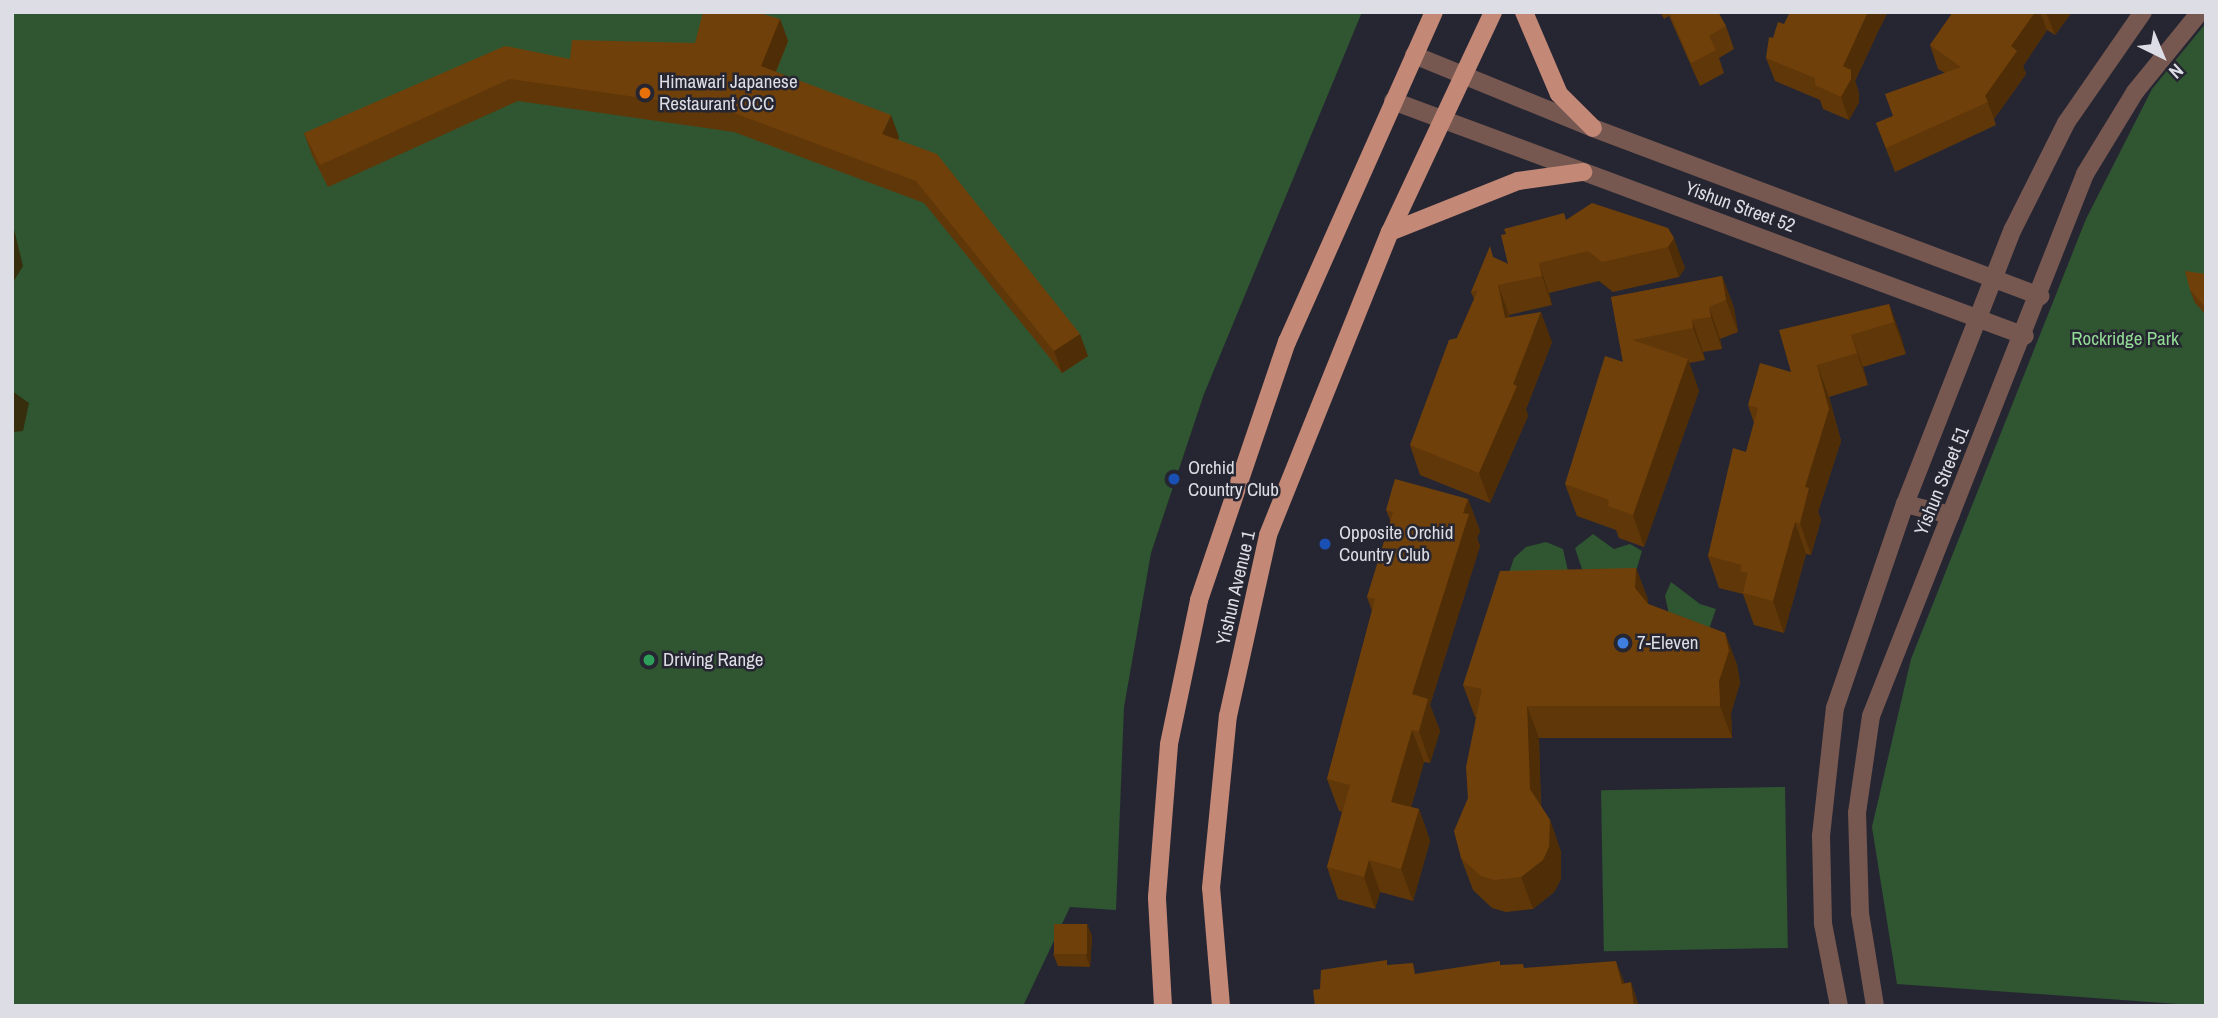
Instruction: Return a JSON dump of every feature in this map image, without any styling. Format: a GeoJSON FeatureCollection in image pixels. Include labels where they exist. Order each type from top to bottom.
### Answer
{"type":"FeatureCollection","features":[{"type":"Feature","properties":{"kind":"main road","name":"Yishun Avenue 1"},"geometry":{"type":"LineString","coordinates":[[1163,1006],[1157,897],[1169,744],[1199,600],[1287,342],[1434,12]]}},
{"type":"Feature","properties":{"kind":"main road","name":"Yishun Avenue 1"},"geometry":{"type":"LineString","coordinates":[[1221,1006],[1211,888],[1228,716],[1268,535],[1390,232],[1493,12]]}},
{"type":"Feature","properties":{"kind":"main road"},"geometry":{"type":"LineString","coordinates":[[1524,12],[1559,94],[1593,128]]}},
{"type":"Feature","properties":{"kind":"main road"},"geometry":{"type":"LineString","coordinates":[[1390,232],[1518,181],[1583,172]]}},
{"type":"Feature","properties":{"kind":"street","name":"Yishun Street 51"},"geometry":{"type":"LineString","coordinates":[[1839,1006],[1823,924],[1826,765],[1835,708],[1905,504],[2013,229],[2066,123],[2143,12]]}},
{"type":"Feature","properties":{"kind":"street","name":"Yishun Street 51"},"geometry":{"type":"LineString","coordinates":[[1875,1006],[1860,913],[1857,813],[1871,716],[2025,336],[2085,174],[2135,92],[2200,12]]}},
{"type":"Feature","properties":{"kind":"street","name":"Yishun Street 52"},"geometry":{"type":"LineString","coordinates":[[1414,55],[1593,128],[1994,281],[2040,296]]}},
{"type":"Feature","properties":{"kind":"street","name":"Yishun Street 52"},"geometry":{"type":"LineString","coordinates":[[1393,102],[1980,316],[2025,336]]}},
{"type":"Feature","properties":{"kind":"street"},"geometry":{"type":"LineString","coordinates":[[1905,504],[1951,516]]}},
{"type":"Feature","properties":{"kind":"green space"},"geometry":{"type":"Polygon","coordinates":[[[12,12],[1362,12],[1204,394],[1151,553],[1124,707],[1116,910],[1070,907],[1023,1006],[12,1006],[12,12]]]}},
{"type":"Feature","properties":{"kind":"green space","name":"Rockridge Park"},"geometry":{"type":"Polygon","coordinates":[[[2206,23],[2206,1006],[1897,984],[1872,827],[1911,659],[2086,219],[2152,89],[2206,23]]]}},
{"type":"Feature","properties":{"kind":"green space"},"geometry":{"type":"Polygon","coordinates":[[[1593,534],[1614,549],[1630,544],[1642,551],[1636,571],[1582,569],[1575,548],[1593,534]]]}},
{"type":"Feature","properties":{"kind":"green space"},"geometry":{"type":"Polygon","coordinates":[[[1546,542],[1563,549],[1568,571],[1508,576],[1514,558],[1526,547],[1546,542]]]}},
{"type":"Feature","properties":{"kind":"green space"},"geometry":{"type":"Polygon","coordinates":[[[1671,582],[1700,604],[1716,609],[1708,632],[1669,614],[1665,596],[1671,582]]]}},
{"type":"Feature","properties":{"kind":"green space"},"geometry":{"type":"Polygon","coordinates":[[[1785,787],[1788,948],[1604,951],[1601,790],[1785,787]]]}},
{"type":"Feature","properties":{"kind":"sand"},"geometry":{"type":"Polygon","coordinates":[[[12,221],[23,266],[12,284],[12,221]]]}},
{"type":"Feature","properties":{"kind":"sand"},"geometry":{"type":"Polygon","coordinates":[[[12,391],[29,403],[23,431],[12,432],[12,391]]]}},
{"type":"Feature","properties":{"kind":"building"},"geometry":{"type":"Polygon","coordinates":[[[703,12],[756,12],[780,19],[761,66],[891,115],[882,134],[937,154],[1080,334],[1054,351],[916,181],[726,110],[510,79],[320,165],[304,133],[505,46],[570,59],[572,40],[695,43],[703,12]]]}},
{"type":"Feature","properties":{"kind":"building"},"geometry":{"type":"Polygon","coordinates":[[[1669,12],[1718,12],[1726,26],[1709,36],[1716,50],[1691,63],[1669,12]]]}},
{"type":"Feature","properties":{"kind":"building"},"geometry":{"type":"Polygon","coordinates":[[[1790,12],[1868,12],[1843,66],[1851,70],[1851,79],[1841,97],[1815,85],[1815,78],[1766,58],[1769,37],[1773,38],[1778,22],[1784,24],[1790,12]]]}},
{"type":"Feature","properties":{"kind":"building"},"geometry":{"type":"Polygon","coordinates":[[[1953,12],[2035,12],[2011,46],[2017,51],[1985,96],[1988,102],[1886,148],[1876,123],[1893,116],[1885,94],[1961,67],[1930,45],[1953,12]]]}},
{"type":"Feature","properties":{"kind":"building"},"geometry":{"type":"Polygon","coordinates":[[[1592,203],[1668,228],[1674,238],[1668,247],[1602,262],[1588,251],[1539,263],[1542,276],[1498,285],[1505,318],[1541,312],[1513,384],[1517,386],[1479,473],[1410,445],[1449,340],[1457,338],[1478,290],[1471,292],[1490,246],[1493,257],[1508,264],[1501,235],[1506,234],[1504,229],[1564,213],[1566,220],[1592,203]]]}},
{"type":"Feature","properties":{"kind":"building"},"geometry":{"type":"Polygon","coordinates":[[[2185,271],[2206,274],[2206,308],[2190,290],[2185,271]]]}},
{"type":"Feature","properties":{"kind":"building"},"geometry":{"type":"Polygon","coordinates":[[[1722,276],[1726,300],[1709,307],[1711,317],[1692,320],[1693,328],[1632,340],[1688,359],[1633,515],[1608,506],[1609,500],[1565,484],[1605,356],[1623,362],[1611,297],[1722,276]]]}},
{"type":"Feature","properties":{"kind":"building"},"geometry":{"type":"Polygon","coordinates":[[[1889,304],[1894,322],[1851,335],[1857,353],[1817,365],[1829,409],[1805,487],[1809,488],[1800,523],[1795,522],[1773,601],[1743,593],[1748,573],[1740,571],[1742,565],[1708,556],[1733,448],[1746,452],[1758,408],[1748,405],[1760,363],[1791,372],[1779,330],[1889,304]]]}},
{"type":"Feature","properties":{"kind":"building"},"geometry":{"type":"Polygon","coordinates":[[[1395,479],[1468,499],[1463,513],[1469,514],[1412,694],[1428,699],[1419,731],[1412,730],[1391,802],[1419,809],[1401,869],[1369,860],[1364,877],[1327,867],[1350,785],[1327,779],[1375,599],[1367,597],[1393,512],[1386,510],[1395,479]]]}},
{"type":"Feature","properties":{"kind":"building"},"geometry":{"type":"Polygon","coordinates":[[[1636,568],[1635,588],[1648,604],[1725,633],[1729,651],[1719,681],[1720,706],[1527,706],[1530,789],[1550,820],[1549,847],[1543,860],[1521,877],[1494,880],[1481,876],[1461,858],[1454,831],[1468,798],[1466,767],[1482,689],[1463,685],[1500,571],[1636,568]]]}},
{"type":"Feature","properties":{"kind":"building"},"geometry":{"type":"Polygon","coordinates":[[[1054,924],[1087,924],[1087,954],[1054,954],[1054,924]]]}},
{"type":"Feature","properties":{"kind":"building"},"geometry":{"type":"Polygon","coordinates":[[[1387,960],[1387,965],[1413,963],[1415,974],[1500,961],[1500,965],[1523,964],[1524,968],[1616,961],[1622,984],[1631,982],[1634,1006],[1315,1006],[1313,990],[1320,989],[1321,970],[1387,960]]]}},
{"type":"Feature","properties":{"kind":"place","name":"Himawari Japanese Restaurant OCC"},"geometry":{"type":"Point","coordinates":[645,93]}},
{"type":"Feature","properties":{"kind":"place","name":"Orchid Country Club"},"geometry":{"type":"Point","coordinates":[1174,479]}},
{"type":"Feature","properties":{"kind":"place","name":"Opposite Orchid Country Club"},"geometry":{"type":"Point","coordinates":[1325,544]}},
{"type":"Feature","properties":{"kind":"place","name":"7-Eleven"},"geometry":{"type":"Point","coordinates":[1623,643]}},
{"type":"Feature","properties":{"kind":"place","name":"Driving Range"},"geometry":{"type":"Point","coordinates":[649,660]}}]}
